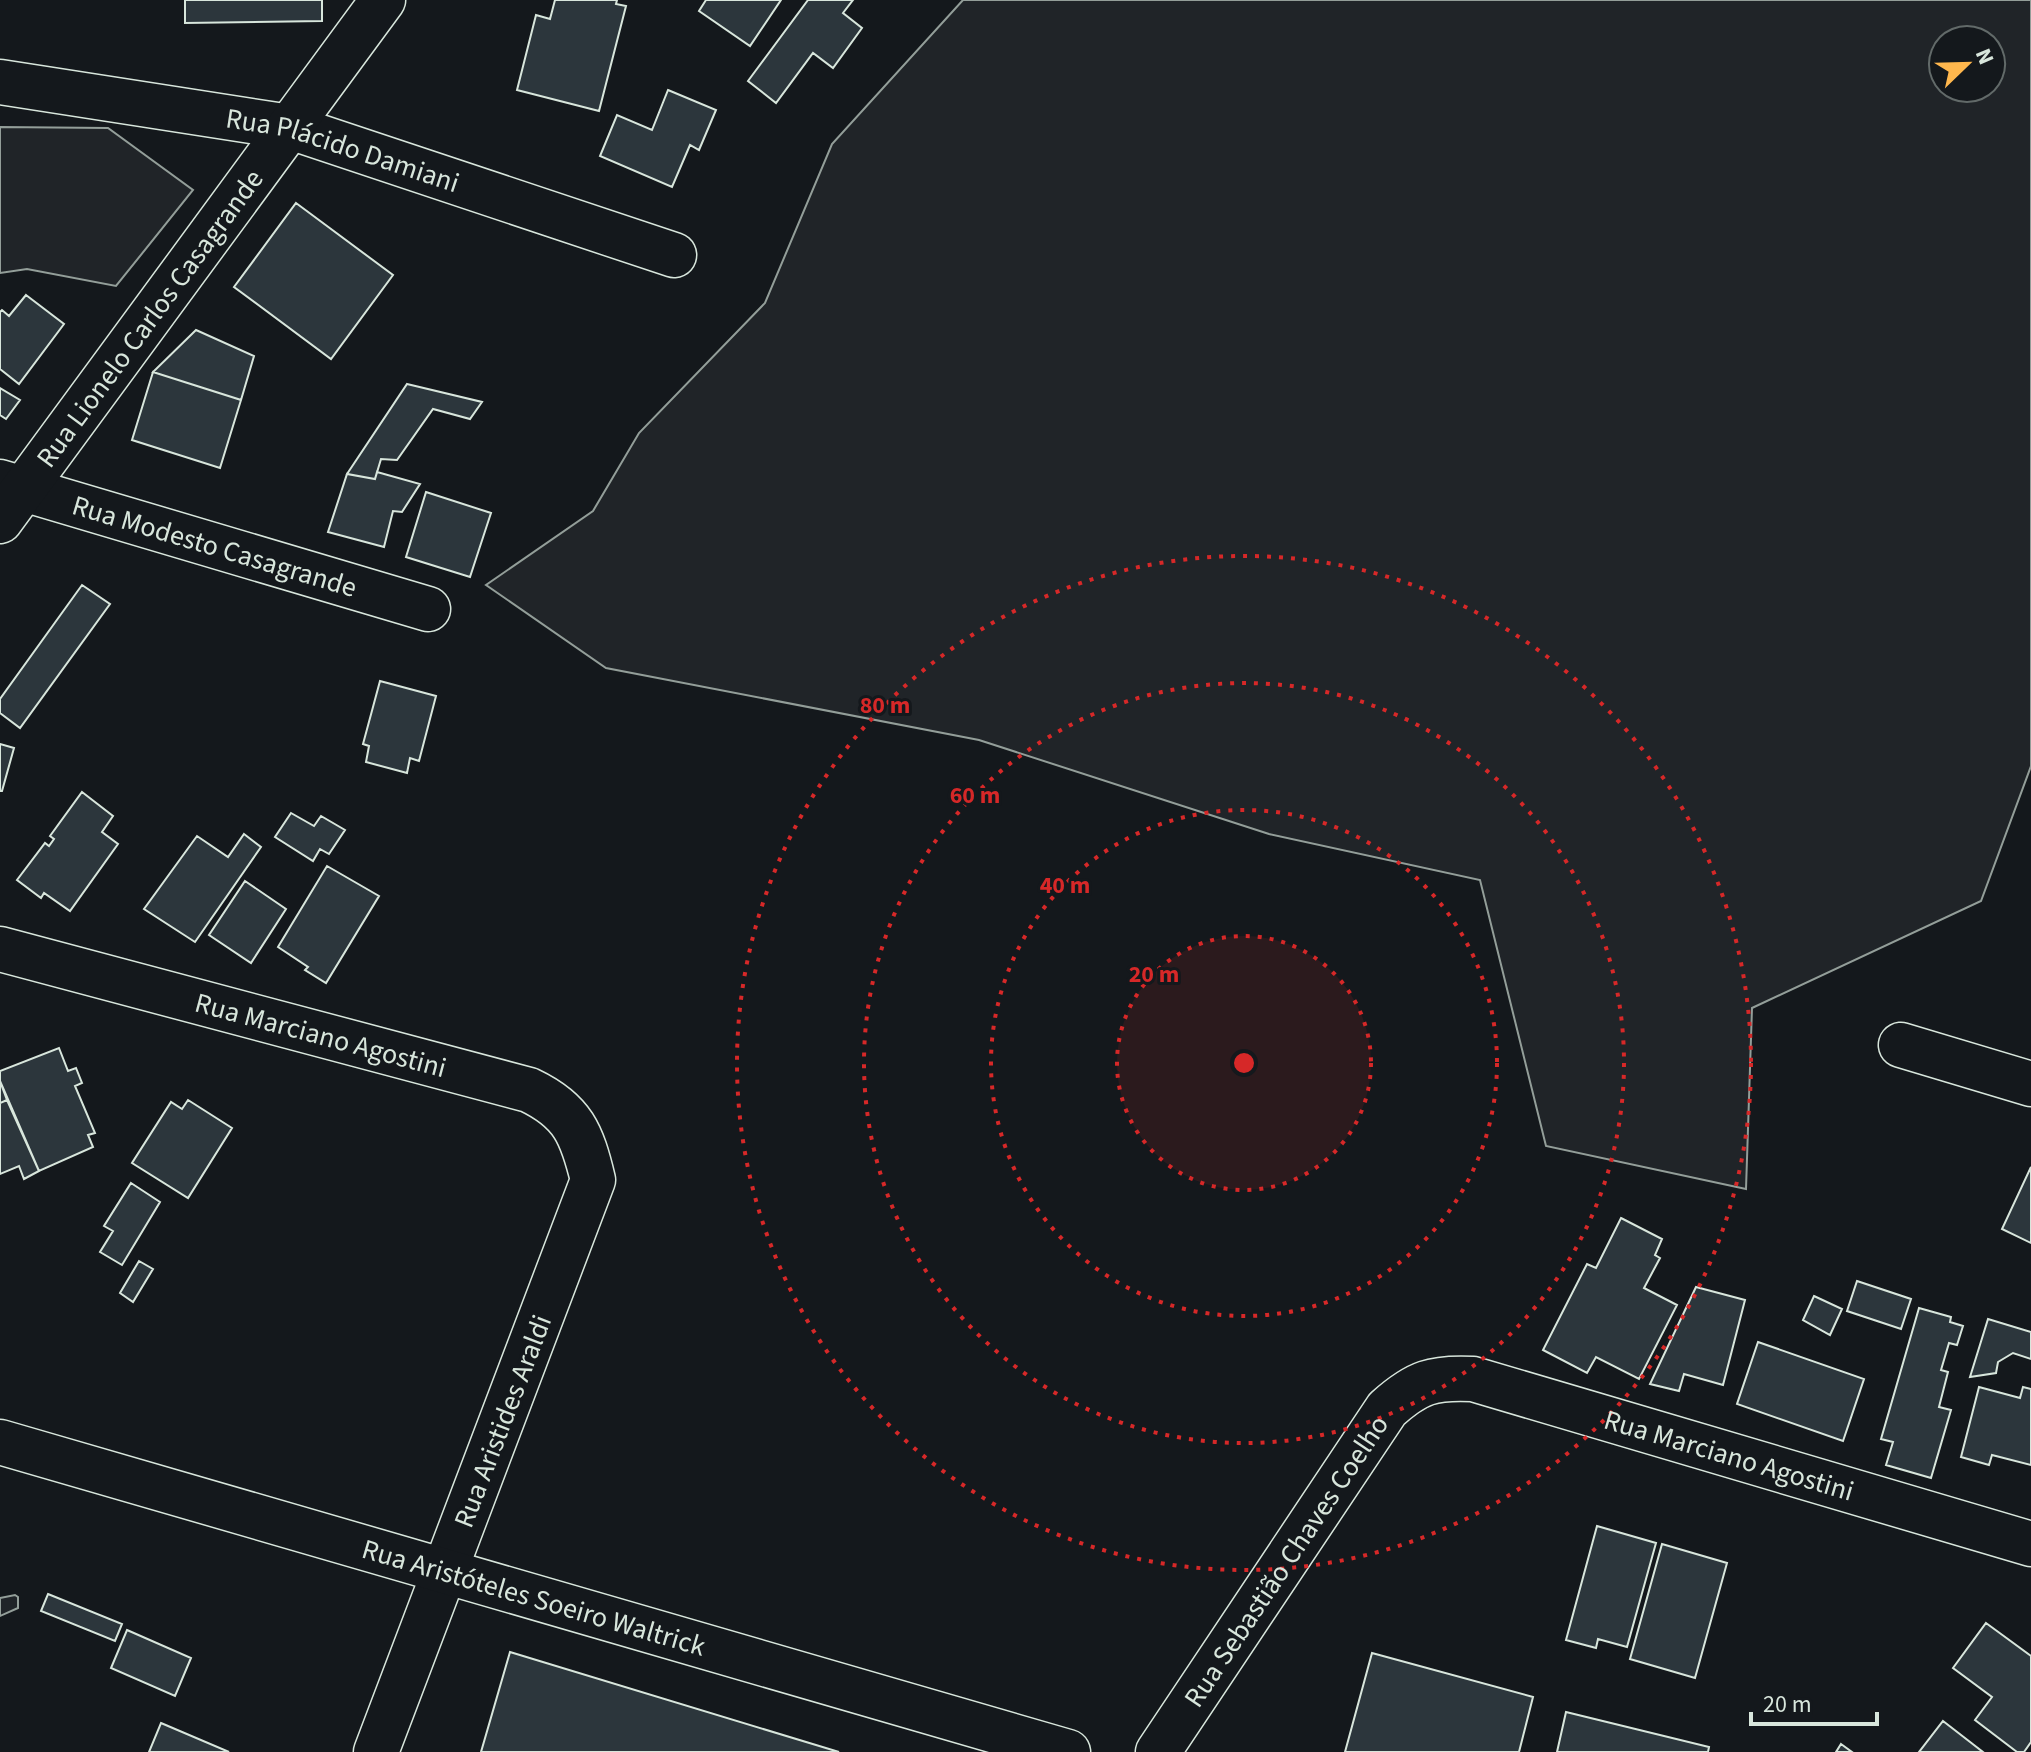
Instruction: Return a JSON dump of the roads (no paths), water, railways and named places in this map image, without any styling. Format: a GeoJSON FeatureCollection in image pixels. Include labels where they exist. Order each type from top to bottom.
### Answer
{"type":"FeatureCollection","features":[{"type":"Feature","properties":{"kind":"street","name":"Rua Lionelo Carlos Casagrande"},"geometry":{"type":"LineString","coordinates":[[8,497],[383,0]]}},
{"type":"Feature","properties":{"kind":"street","name":"Rua Plácido Damiani"},"geometry":{"type":"LineString","coordinates":[[0,82],[290,127],[674,255]]}},
{"type":"Feature","properties":{"kind":"street","name":"Rua Modesto Casagrande"},"geometry":{"type":"LineString","coordinates":[[8,497],[428,609]]}},
{"type":"Feature","properties":{"kind":"street","name":"Rua Marciano Agostini"},"geometry":{"type":"LineString","coordinates":[[0,949],[529,1090],[552,1101],[574,1125],[587,1154],[593,1180]]}},
{"type":"Feature","properties":{"kind":"street"},"geometry":{"type":"LineString","coordinates":[[1901,1045],[2031,1084]]}},
{"type":"Feature","properties":{"kind":"street","name":"Rua Aristides Araldi"},"geometry":{"type":"LineString","coordinates":[[376,1752],[593,1180]]}},
{"type":"Feature","properties":{"kind":"street","name":"Rua Marciano Agostini"},"geometry":{"type":"LineString","coordinates":[[1426,1381],[1448,1377],[1473,1379],[2031,1544]]}},
{"type":"Feature","properties":{"kind":"street","name":"Rua Sebastião Chaves Coelho"},"geometry":{"type":"LineString","coordinates":[[1158,1752],[1387,1409],[1406,1392],[1426,1381]]}},
{"type":"Feature","properties":{"kind":"street","name":"Rua Aristóteles Soeiro Waltrick"},"geometry":{"type":"LineString","coordinates":[[0,1442],[1068,1752]]}}]}
